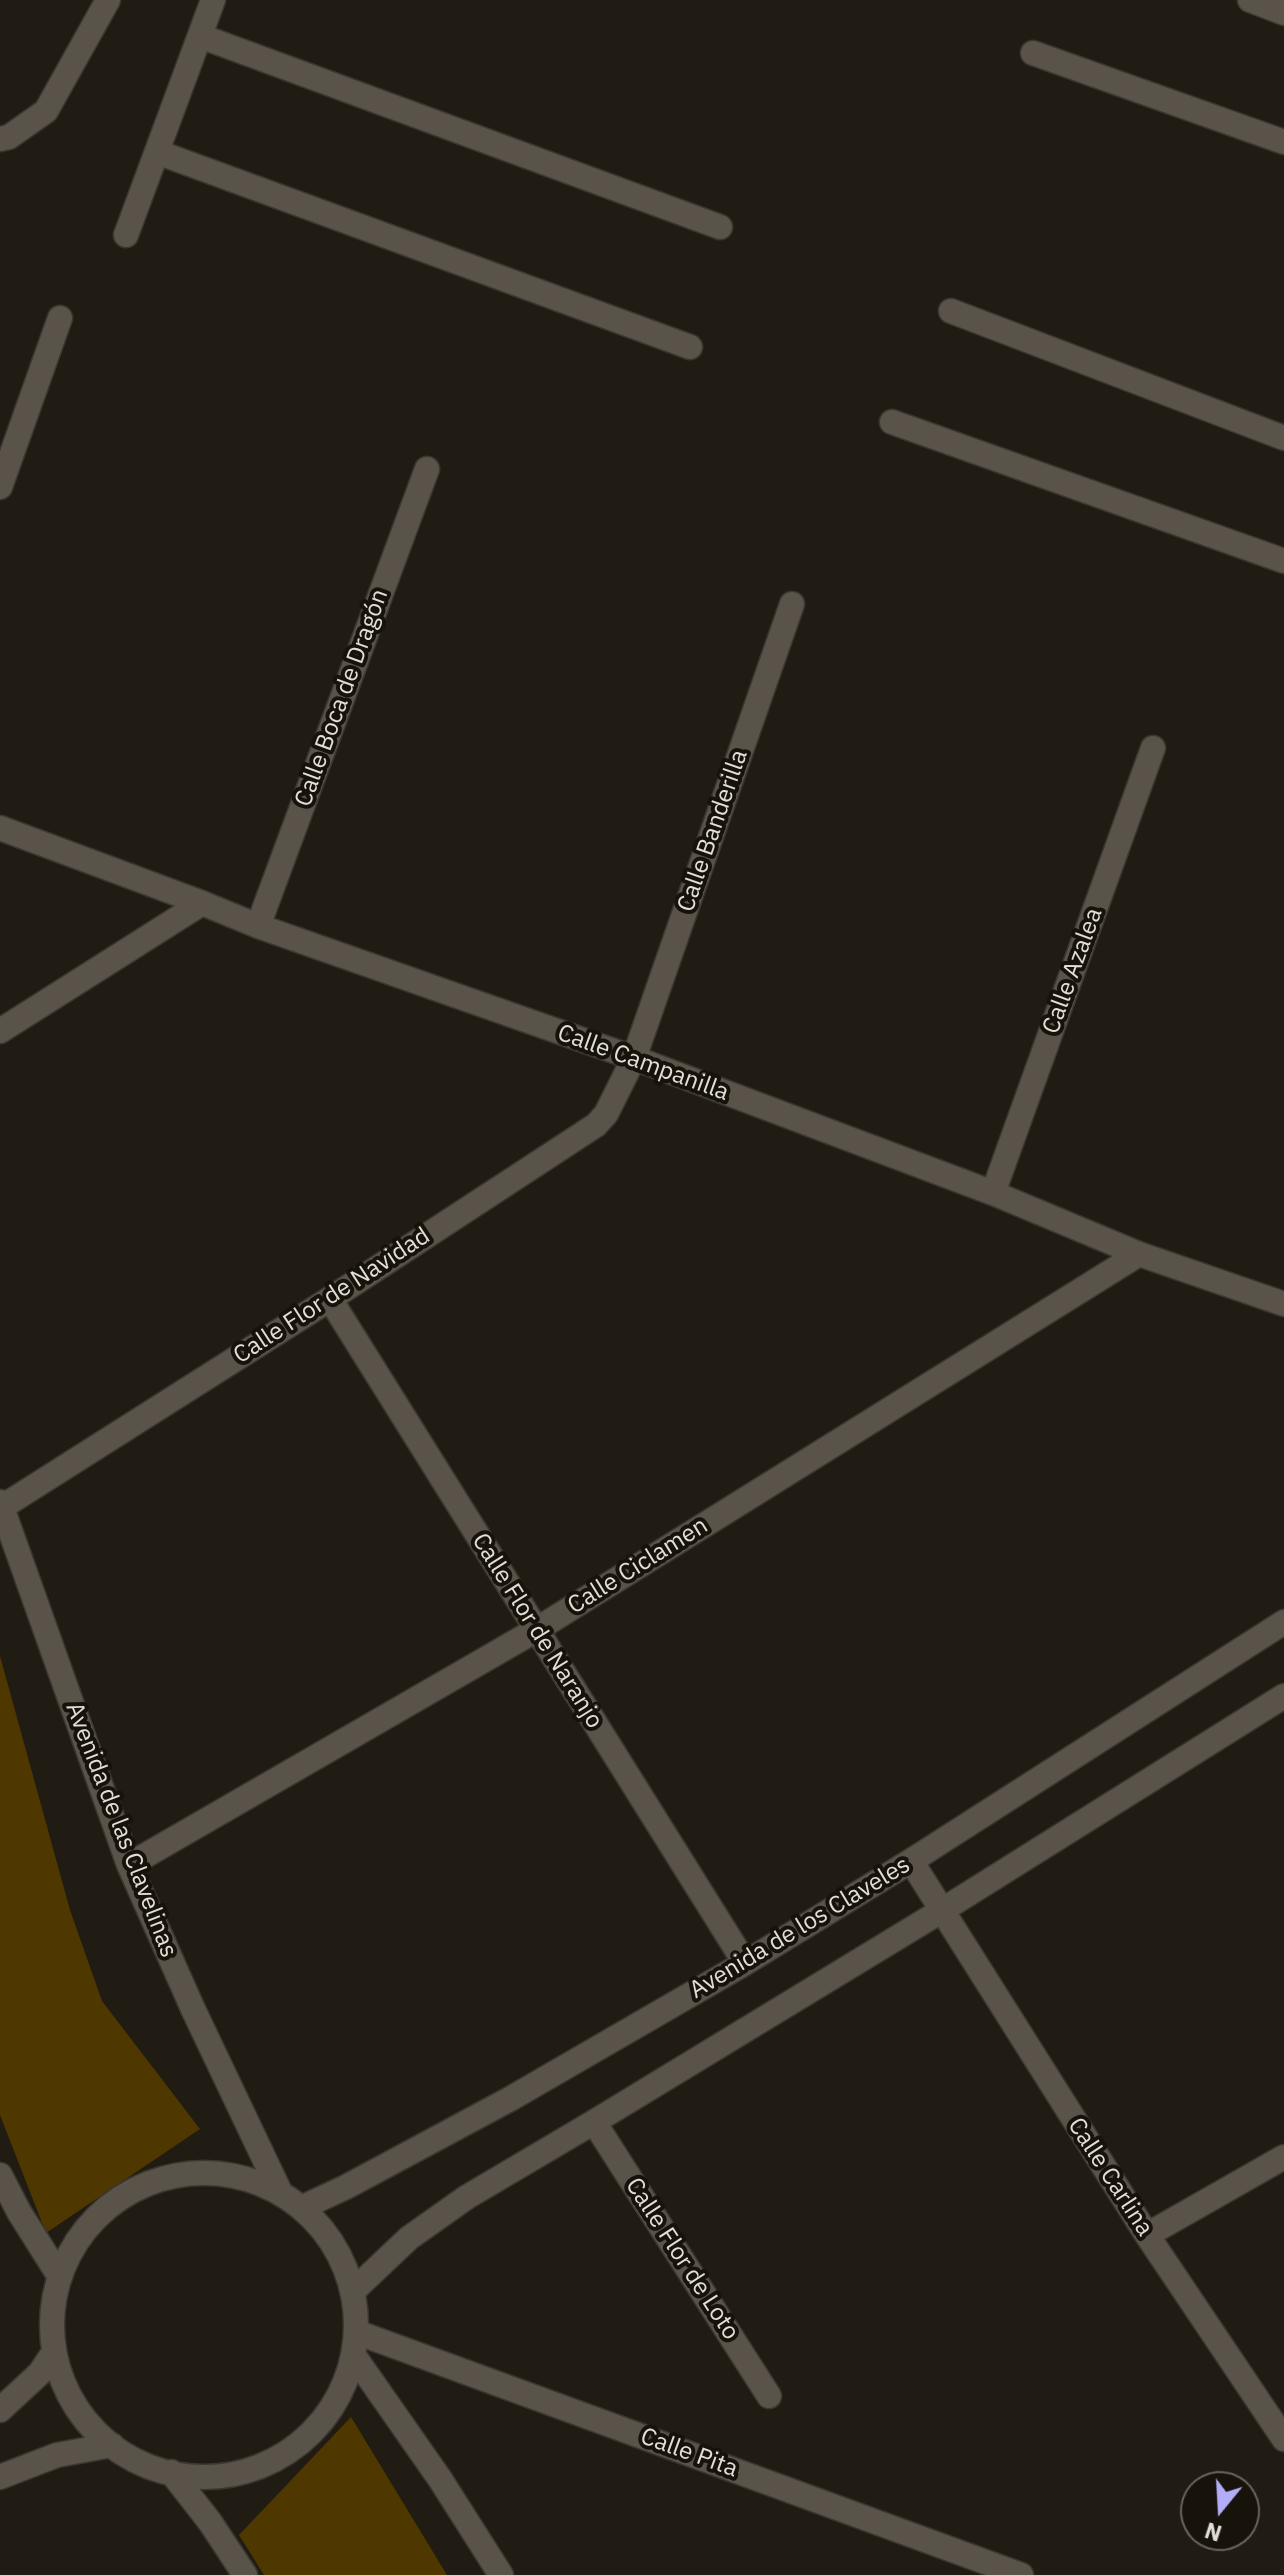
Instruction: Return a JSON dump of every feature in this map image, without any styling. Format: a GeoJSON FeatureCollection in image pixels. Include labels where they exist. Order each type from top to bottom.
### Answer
{"type":"FeatureCollection","features":[{"type":"Feature","properties":{"kind":"street"},"geometry":{"type":"LineString","coordinates":[[0,139],[9,137],[46,111],[108,0]]}},
{"type":"Feature","properties":{"kind":"street"},"geometry":{"type":"LineString","coordinates":[[126,235],[213,0]]}},
{"type":"Feature","properties":{"kind":"street"},"geometry":{"type":"LineString","coordinates":[[1250,0],[1284,13]]}},
{"type":"Feature","properties":{"kind":"street"},"geometry":{"type":"LineString","coordinates":[[200,36],[720,227]]}},
{"type":"Feature","properties":{"kind":"street"},"geometry":{"type":"LineString","coordinates":[[1033,53],[1284,142]]}},
{"type":"Feature","properties":{"kind":"street"},"geometry":{"type":"LineString","coordinates":[[157,152],[690,347]]}},
{"type":"Feature","properties":{"kind":"street"},"geometry":{"type":"LineString","coordinates":[[951,311],[1284,438]]}},
{"type":"Feature","properties":{"kind":"street"},"geometry":{"type":"LineString","coordinates":[[0,487],[60,318]]}},
{"type":"Feature","properties":{"kind":"street"},"geometry":{"type":"LineString","coordinates":[[892,422],[1284,561]]}},
{"type":"Feature","properties":{"kind":"street","name":"Calle Boca de Dragón"},"geometry":{"type":"LineString","coordinates":[[258,926],[427,469]]}},
{"type":"Feature","properties":{"kind":"street","name":"Calle Banderilla"},"geometry":{"type":"LineString","coordinates":[[634,1058],[792,604]]}},
{"type":"Feature","properties":{"kind":"street","name":"Calle Azalea"},"geometry":{"type":"LineString","coordinates":[[993,1193],[1153,748]]}},
{"type":"Feature","properties":{"kind":"street","name":"Calle Campanilla"},"geometry":{"type":"LineString","coordinates":[[0,828],[258,926],[634,1058],[993,1193],[1139,1254],[1284,1304]]}},
{"type":"Feature","properties":{"kind":"street"},"geometry":{"type":"LineString","coordinates":[[0,1031],[202,903]]}},
{"type":"Feature","properties":{"kind":"street","name":"Calle Flor de Navidad"},"geometry":{"type":"LineString","coordinates":[[1,1504],[330,1299],[596,1125],[606,1114],[634,1058]]}},
{"type":"Feature","properties":{"kind":"street","name":"Calle Ciclamen"},"geometry":{"type":"LineString","coordinates":[[129,1865],[536,1630],[1139,1254]]}},
{"type":"Feature","properties":{"kind":"street","name":"Calle Flor de Naranjo"},"geometry":{"type":"LineString","coordinates":[[330,1299],[745,1963]]}},
{"type":"Feature","properties":{"kind":"street","name":"Avenida de las Clavelinas"},"geometry":{"type":"LineString","coordinates":[[1,1504],[129,1865],[281,2194]]}},
{"type":"Feature","properties":{"kind":"street","name":"Avenida de los Claveles"},"geometry":{"type":"LineString","coordinates":[[301,2208],[510,2099],[745,1963],[911,1861],[1284,1622]]}},
{"type":"Feature","properties":{"kind":"street"},"geometry":{"type":"LineString","coordinates":[[353,2291],[409,2238],[467,2197],[941,1911],[1284,1696]]}},
{"type":"Feature","properties":{"kind":"street","name":"Calle Carlina"},"geometry":{"type":"LineString","coordinates":[[911,1861],[1147,2235],[1284,2439]]}},
{"type":"Feature","properties":{"kind":"street","name":"Calle Flor de Loto"},"geometry":{"type":"LineString","coordinates":[[594,2122],[769,2396]]}},
{"type":"Feature","properties":{"kind":"street"},"geometry":{"type":"LineString","coordinates":[[1147,2235],[1284,2157]]}},
{"type":"Feature","properties":{"kind":"street"},"geometry":{"type":"LineString","coordinates":[[186,2174],[215,2174],[244,2179],[281,2194],[301,2208],[334,2245],[353,2291],[355,2344],[347,2379],[327,2414],[299,2444],[277,2459],[225,2475],[198,2476],[171,2472],[140,2462],[112,2445],[91,2426],[74,2404],[54,2352],[53,2314],[60,2277],[71,2251],[87,2227],[131,2191],[158,2180],[186,2174]]}},
{"type":"Feature","properties":{"kind":"street"},"geometry":{"type":"LineString","coordinates":[[0,2175],[9,2209],[60,2277]]}},
{"type":"Feature","properties":{"kind":"street"},"geometry":{"type":"LineString","coordinates":[[355,2344],[501,2575]]}},
{"type":"Feature","properties":{"kind":"street","name":"Calle Pita"},"geometry":{"type":"LineString","coordinates":[[355,2344],[1021,2575]]}},
{"type":"Feature","properties":{"kind":"street"},"geometry":{"type":"LineString","coordinates":[[0,2410],[40,2373],[54,2352]]}},
{"type":"Feature","properties":{"kind":"street"},"geometry":{"type":"LineString","coordinates":[[0,2477],[57,2455],[112,2445]]}},
{"type":"Feature","properties":{"kind":"street"},"geometry":{"type":"LineString","coordinates":[[171,2472],[210,2522],[245,2575]]}},
{"type":"Feature","properties":{"kind":"shaded area"},"geometry":{"type":"Polygon","coordinates":[[[0,1656],[70,1910],[102,2001],[200,2129],[46,2233],[0,2115],[0,1656]]]}},
{"type":"Feature","properties":{"kind":"shaded area"},"geometry":{"type":"Polygon","coordinates":[[[351,2417],[447,2575],[264,2575],[239,2535],[351,2417]]]}}]}
